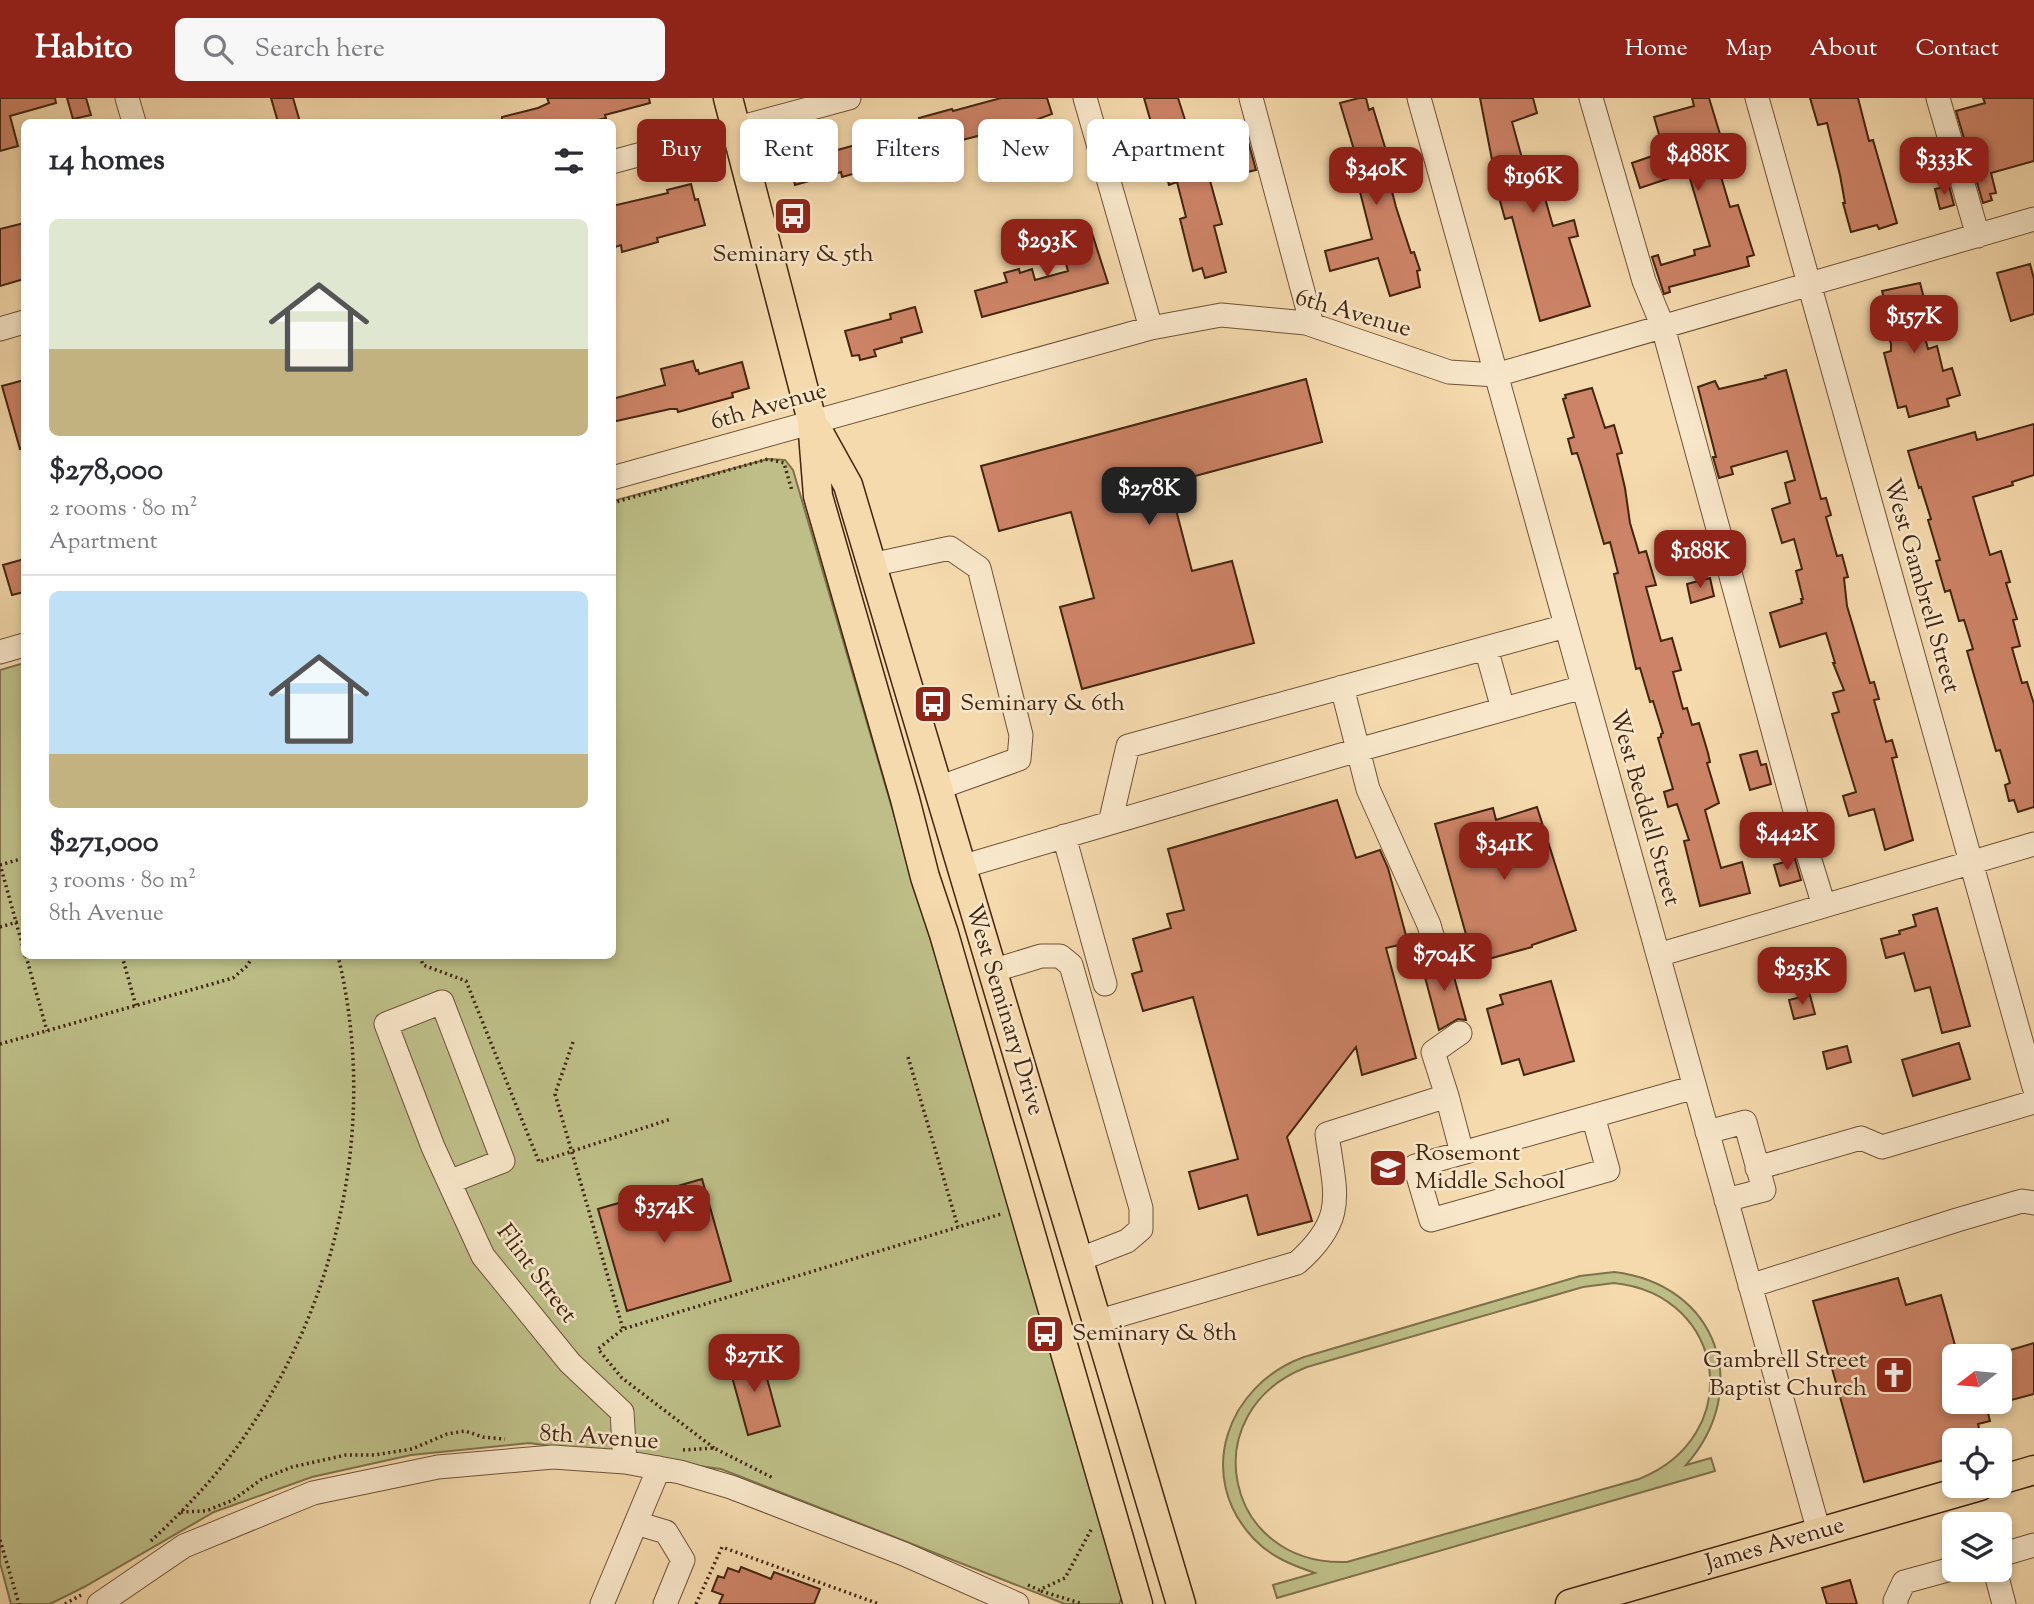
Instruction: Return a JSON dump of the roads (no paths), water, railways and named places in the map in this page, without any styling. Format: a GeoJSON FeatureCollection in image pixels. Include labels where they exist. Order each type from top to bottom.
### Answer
{"type":"FeatureCollection","features":[{"type":"Feature","properties":{"kind":"main road","name":"West Seminary Drive"},"geometry":{"type":"LineString","coordinates":[[728,98],[812,421],[818,496],[902,787],[925,877],[944,934],[1138,1604]]}},
{"type":"Feature","properties":{"kind":"main road","name":"West Seminary Drive"},"geometry":{"type":"LineString","coordinates":[[812,421],[848,485],[1181,1604]]}},
{"type":"Feature","properties":{"kind":"main road"},"geometry":{"type":"LineString","coordinates":[[925,877],[961,867]]}},
{"type":"Feature","properties":{"kind":"main road"},"geometry":{"type":"LineString","coordinates":[[1058,1331],[1096,1322]]}},
{"type":"Feature","properties":{"kind":"main road"},"geometry":{"type":"LineString","coordinates":[[2012,1476],[2034,1470]]}},
{"type":"Feature","properties":{"kind":"main road","name":"James Avenue"},"geometry":{"type":"LineString","coordinates":[[1570,1604],[1942,1497]]}},
{"type":"Feature","properties":{"kind":"street"},"geometry":{"type":"LineString","coordinates":[[127,98],[133,119]]}},
{"type":"Feature","properties":{"kind":"street"},"geometry":{"type":"LineString","coordinates":[[616,161],[849,98]]}},
{"type":"Feature","properties":{"kind":"street"},"geometry":{"type":"LineString","coordinates":[[1085,98],[1151,328]]}},
{"type":"Feature","properties":{"kind":"street"},"geometry":{"type":"LineString","coordinates":[[1251,98],[1312,324]]}},
{"type":"Feature","properties":{"kind":"street","name":"West Beddell Street"},"geometry":{"type":"LineString","coordinates":[[1419,98],[1819,1532]]}},
{"type":"Feature","properties":{"kind":"street"},"geometry":{"type":"LineString","coordinates":[[1591,98],[1644,281],[1663,327],[1797,818],[1824,906]]}},
{"type":"Feature","properties":{"kind":"street","name":"West Gambrell Street"},"geometry":{"type":"LineString","coordinates":[[1757,98],[2034,1087]]}},
{"type":"Feature","properties":{"kind":"street"},"geometry":{"type":"LineString","coordinates":[[1938,98],[1978,236]]}},
{"type":"Feature","properties":{"kind":"street","name":"6th Avenue"},"geometry":{"type":"LineString","coordinates":[[616,477],[1151,328],[1221,315],[1254,316],[1312,324],[1449,372],[1496,375],[2034,219]]}},
{"type":"Feature","properties":{"kind":"street"},"geometry":{"type":"LineString","coordinates":[[0,329],[21,323]]}},
{"type":"Feature","properties":{"kind":"street"},"geometry":{"type":"LineString","coordinates":[[872,565],[950,548],[979,568],[1021,735],[1019,759],[938,788]]}},
{"type":"Feature","properties":{"kind":"street"},"geometry":{"type":"LineString","coordinates":[[1110,823],[1128,746],[1566,626]]}},
{"type":"Feature","properties":{"kind":"street"},"geometry":{"type":"LineString","coordinates":[[0,652],[21,646]]}},
{"type":"Feature","properties":{"kind":"street"},"geometry":{"type":"LineString","coordinates":[[1486,648],[1503,709]]}},
{"type":"Feature","properties":{"kind":"street"},"geometry":{"type":"LineString","coordinates":[[1342,687],[1368,789],[1429,925],[1436,949]]}},
{"type":"Feature","properties":{"kind":"street"},"geometry":{"type":"LineString","coordinates":[[961,867],[1583,687]]}},
{"type":"Feature","properties":{"kind":"street"},"geometry":{"type":"LineString","coordinates":[[1064,836],[1105,984]]}},
{"type":"Feature","properties":{"kind":"street"},"geometry":{"type":"LineString","coordinates":[[1658,955],[2034,844]]}},
{"type":"Feature","properties":{"kind":"street"},"geometry":{"type":"LineString","coordinates":[[992,971],[1041,956],[1060,956],[1071,965],[1141,1208],[1141,1229],[1127,1241],[1078,1260]]}},
{"type":"Feature","properties":{"kind":"street","name":"Flint Street"},"geometry":{"type":"LineString","coordinates":[[449,1182],[503,1161],[442,1002],[386,1024],[433,1147],[449,1182],[483,1256],[570,1363],[622,1412],[625,1462]]}},
{"type":"Feature","properties":{"kind":"street"},"geometry":{"type":"LineString","coordinates":[[1460,1033],[1433,1052],[1462,1153]]}},
{"type":"Feature","properties":{"kind":"street"},"geometry":{"type":"LineString","coordinates":[[1593,1116],[1608,1170],[1430,1220],[1415,1166],[1695,1087]]}},
{"type":"Feature","properties":{"kind":"street"},"geometry":{"type":"LineString","coordinates":[[1096,1322],[1297,1263],[1314,1248],[1331,1224],[1335,1200],[1326,1134],[1447,1096]]}},
{"type":"Feature","properties":{"kind":"street"},"geometry":{"type":"LineString","coordinates":[[1757,1168],[1861,1138],[1882,1147],[2034,1102]]}},
{"type":"Feature","properties":{"kind":"street"},"geometry":{"type":"LineString","coordinates":[[1707,1132],[1745,1122],[1764,1190],[1727,1200]]}},
{"type":"Feature","properties":{"kind":"street"},"geometry":{"type":"LineString","coordinates":[[1750,1286],[1957,1220],[2022,1202],[2034,1203]]}},
{"type":"Feature","properties":{"kind":"street","name":"8th Avenue"},"geometry":{"type":"LineString","coordinates":[[93,1597],[184,1546],[313,1493],[438,1467],[553,1457],[625,1462],[731,1487],[904,1554],[1022,1594]]}},
{"type":"Feature","properties":{"kind":"street"},"geometry":{"type":"LineString","coordinates":[[602,1604],[659,1468]]}},
{"type":"Feature","properties":{"kind":"street"},"geometry":{"type":"LineString","coordinates":[[636,1523],[666,1532],[683,1560],[665,1604]]}},
{"type":"Feature","properties":{"kind":"street"},"geometry":{"type":"LineString","coordinates":[[2012,1551],[2034,1545]]}},
{"type":"Feature","properties":{"kind":"street"},"geometry":{"type":"LineString","coordinates":[[1896,1604],[1904,1583],[1942,1572]]}},
{"type":"Feature","properties":{"kind":"street"},"geometry":{"type":"LineString","coordinates":[[1998,1582],[2004,1604]]}},
{"type":"Feature","properties":{"kind":"place","name":"Seminary & 5th"},"geometry":{"type":"Point","coordinates":[793,216]}},
{"type":"Feature","properties":{"kind":"place","name":"Seminary & 6th"},"geometry":{"type":"Point","coordinates":[933,704]}},
{"type":"Feature","properties":{"kind":"place","name":"Rosemont Middle School"},"geometry":{"type":"Point","coordinates":[1388,1168]}},
{"type":"Feature","properties":{"kind":"place","name":"Seminary & 8th"},"geometry":{"type":"Point","coordinates":[1045,1334]}},
{"type":"Feature","properties":{"kind":"place","name":"Gambrell Street Baptist Church"},"geometry":{"type":"Point","coordinates":[1894,1375]}}]}
